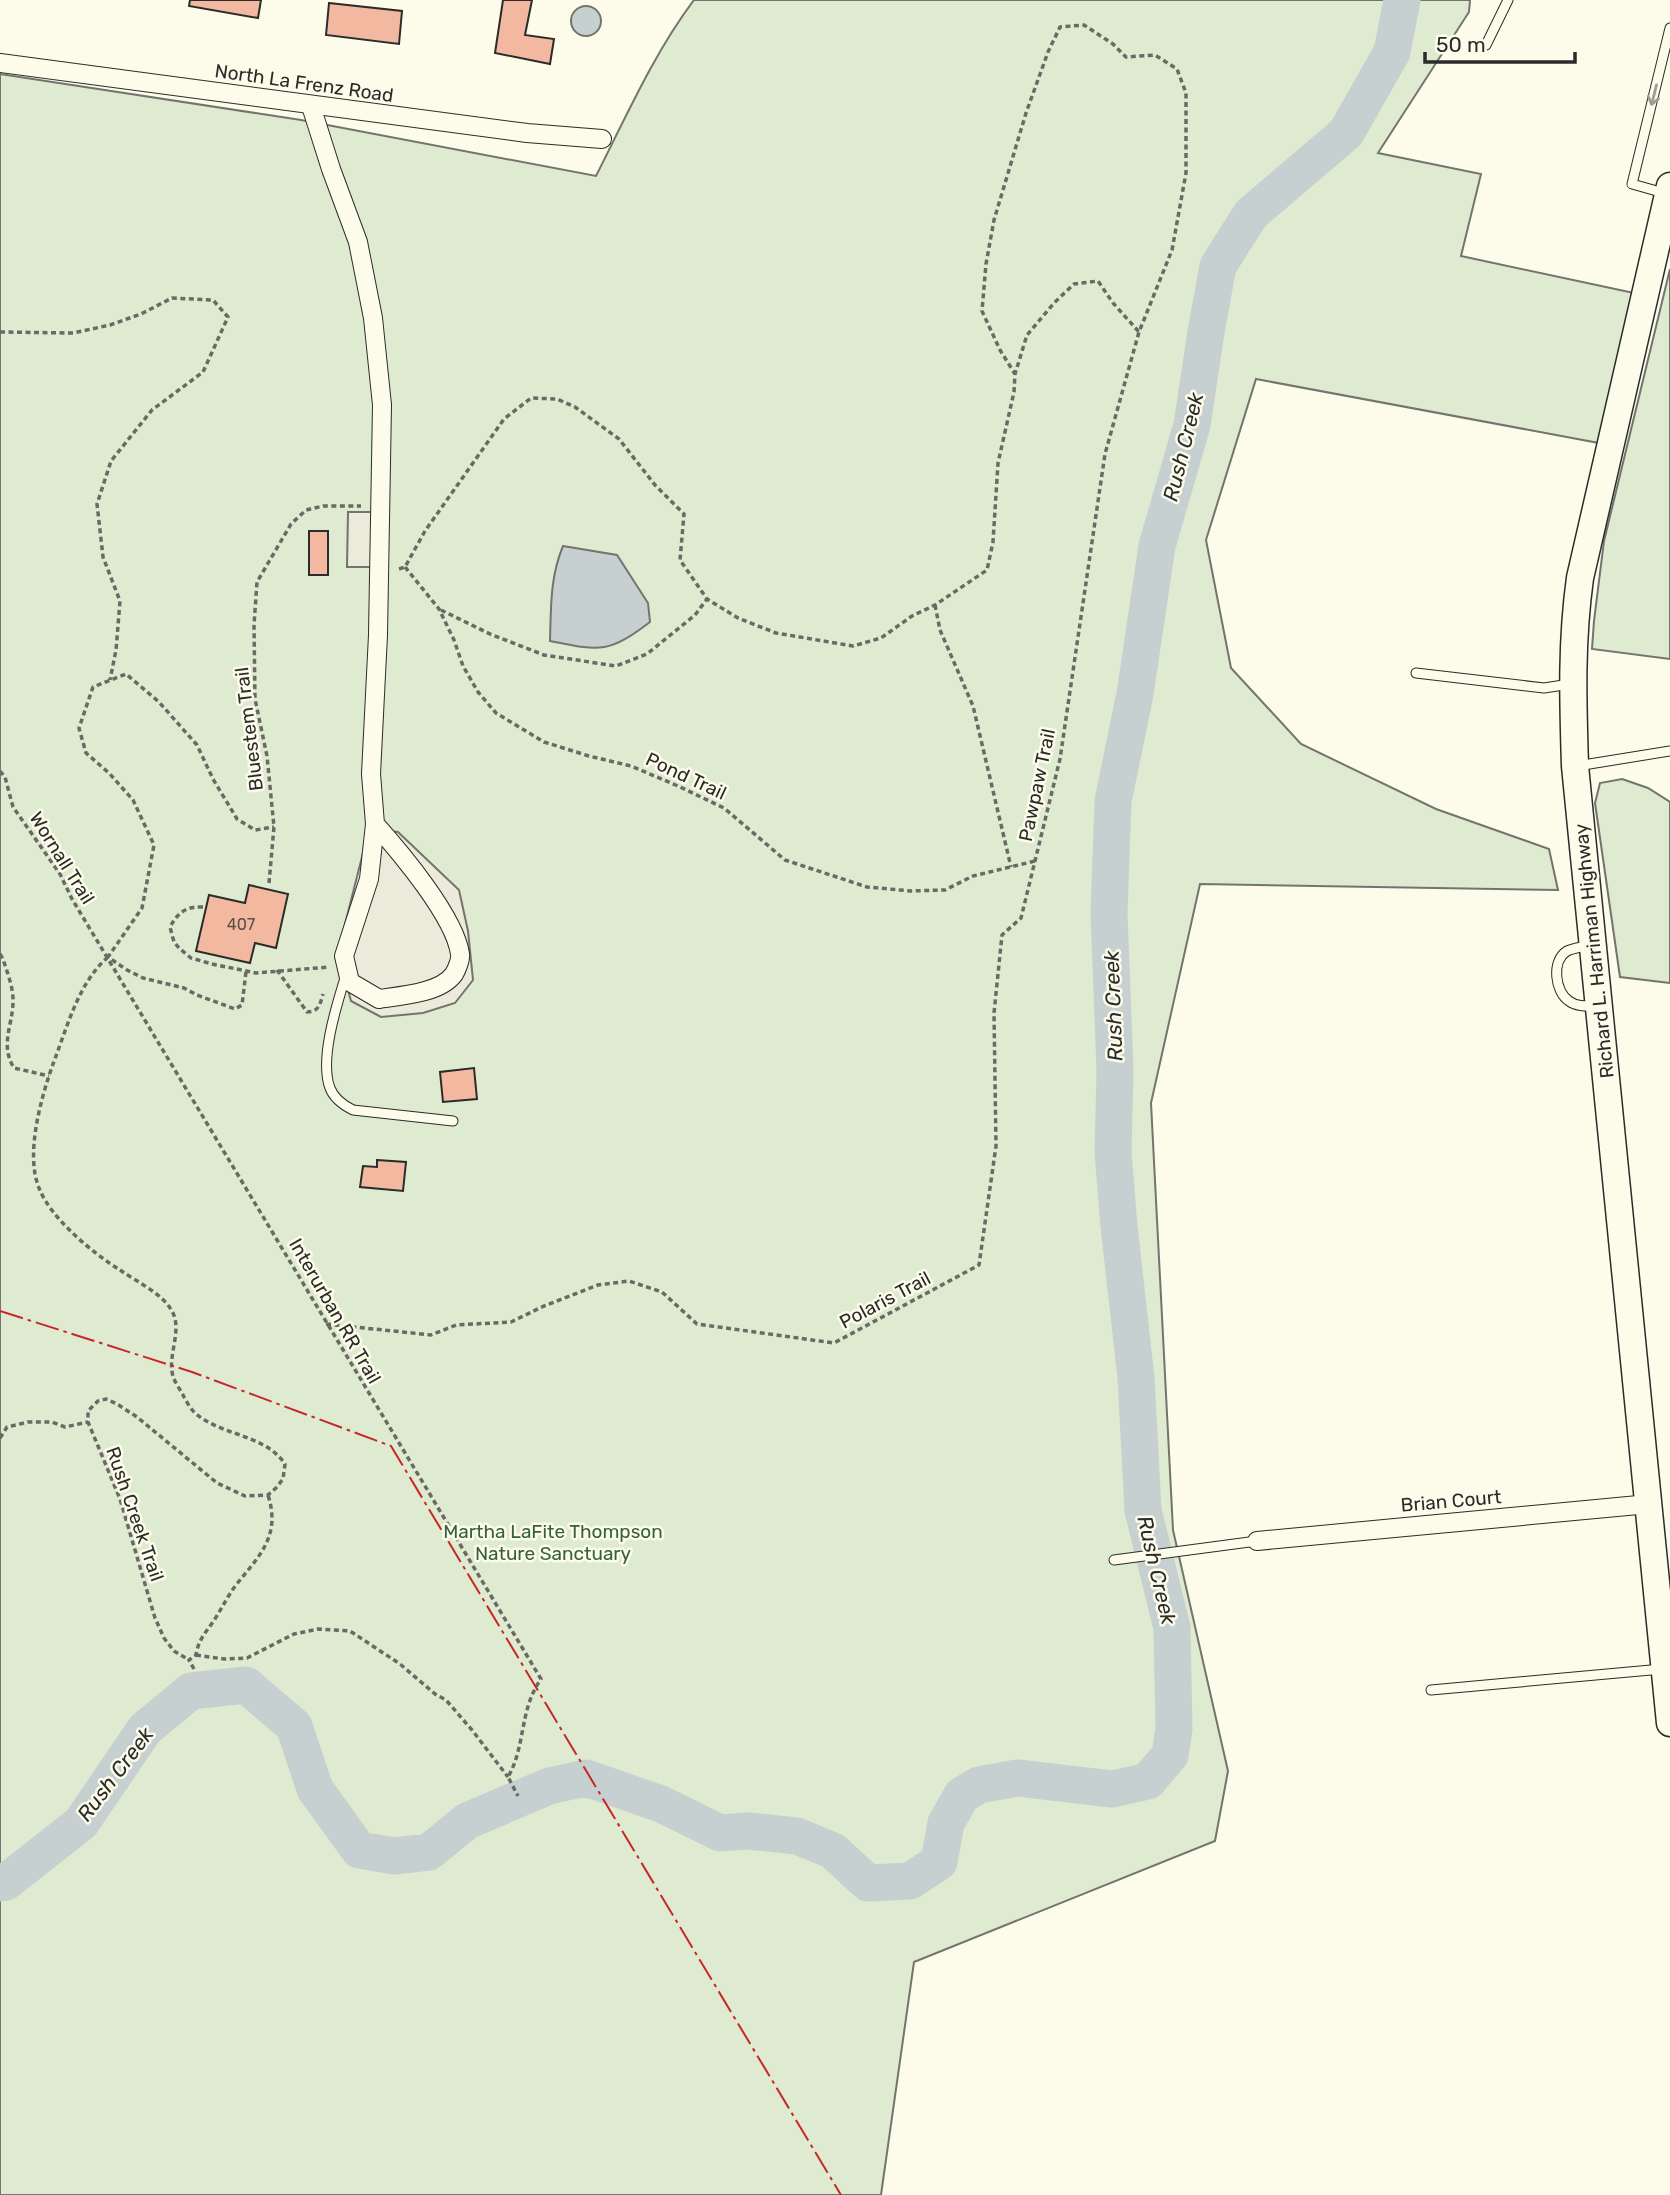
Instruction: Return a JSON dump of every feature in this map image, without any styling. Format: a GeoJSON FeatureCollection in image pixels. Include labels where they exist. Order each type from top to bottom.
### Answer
{"type":"FeatureCollection","features":[{"type":"Feature","properties":{"kind":"street","name":"North La Frenz Road"},"geometry":{"type":"LineString","coordinates":[[0,63],[311,106],[527,133],[602,139]]}},
{"type":"Feature","properties":{"kind":"street"},"geometry":{"type":"LineString","coordinates":[[311,106],[331,169],[359,242],[373,318],[382,405],[379,573],[370,774],[375,824],[369,879],[344,956],[350,982],[379,999],[432,989],[453,975],[461,957],[455,937],[438,906],[375,824]]}},
{"type":"Feature","properties":{"kind":"street","name":"Richard L. Harriman Highway"},"geometry":{"type":"LineString","coordinates":[[1669,190],[1580,578],[1574,616],[1572,684],[1575,766],[1667,1668],[1670,1723]]}},
{"type":"Feature","properties":{"kind":"street","name":"Brian Court"},"geometry":{"type":"LineString","coordinates":[[1257,1541],[1649,1504]]}},
{"type":"Feature","properties":{"kind":"lane"},"geometry":{"type":"LineString","coordinates":[[1486,45],[1508,0]]}},
{"type":"Feature","properties":{"kind":"lane"},"geometry":{"type":"LineString","coordinates":[[1669,190],[1632,184],[1670,28]]}},
{"type":"Feature","properties":{"kind":"lane"},"geometry":{"type":"LineString","coordinates":[[1416,673],[1544,688],[1572,684]]}},
{"type":"Feature","properties":{"kind":"lane"},"geometry":{"type":"LineString","coordinates":[[1575,766],[1670,751]]}},
{"type":"Feature","properties":{"kind":"lane"},"geometry":{"type":"LineString","coordinates":[[1594,944],[1567,951],[1560,960],[1556,973],[1559,988],[1567,1001],[1578,1006],[1600,1006]]}},
{"type":"Feature","properties":{"kind":"lane"},"geometry":{"type":"LineString","coordinates":[[346,967],[327,1058],[330,1087],[340,1103],[353,1110],[453,1121]]}},
{"type":"Feature","properties":{"kind":"lane"},"geometry":{"type":"LineString","coordinates":[[1114,1560],[1257,1541]]}},
{"type":"Feature","properties":{"kind":"lane"},"geometry":{"type":"LineString","coordinates":[[1431,1690],[1667,1668]]}},
{"type":"Feature","properties":{"kind":"path","name":"Pawpaw Trail"},"geometry":{"type":"LineString","coordinates":[[935,605],[940,630],[973,706],[1011,867],[1035,861],[1060,759],[1105,454],[1139,332],[1172,250],[1186,173],[1186,93],[1177,69],[1155,55],[1126,57],[1113,44],[1084,25],[1060,27],[1048,52],[1026,113],[994,220],[986,264],[982,311],[1000,351],[1015,374]]}},
{"type":"Feature","properties":{"kind":"path"},"geometry":{"type":"LineString","coordinates":[[379,573],[405,567],[425,531],[504,419],[531,398],[557,399],[575,407],[619,439],[655,485],[684,514],[680,560],[707,599],[738,618],[776,633],[853,646],[881,638],[987,570],[993,542],[998,463],[1014,392],[1015,374],[1027,335],[1074,284],[1098,281],[1139,332]]}},
{"type":"Feature","properties":{"kind":"path"},"geometry":{"type":"LineString","coordinates":[[0,332],[73,333],[131,318],[173,298],[213,300],[228,317],[203,372],[152,410],[111,461],[97,504],[103,557],[120,601],[116,650],[110,680],[93,687],[79,728],[86,753],[109,773],[133,800],[154,845],[142,908],[108,957],[98,966],[79,998],[49,1076],[34,1145],[34,1173],[39,1190],[62,1222],[83,1243],[165,1303],[174,1315],[173,1375],[193,1412],[221,1428],[264,1445],[278,1454],[285,1464],[283,1479],[268,1495],[245,1496],[217,1483],[137,1418],[106,1399],[98,1401],[88,1411],[88,1422],[65,1427],[52,1422],[28,1422],[7,1427],[0,1438]]}},
{"type":"Feature","properties":{"kind":"path","name":"Bluestem Trail"},"geometry":{"type":"LineString","coordinates":[[269,883],[274,827],[267,756],[256,699],[254,625],[257,582],[291,524],[306,510],[323,506],[381,507]]}},
{"type":"Feature","properties":{"kind":"path","name":"Pond Trail"},"geometry":{"type":"LineString","coordinates":[[405,567],[439,609],[463,666],[478,692],[496,713],[544,741],[631,766],[678,786],[723,808],[785,860],[867,887],[911,891],[944,890],[973,876],[1011,867]]}},
{"type":"Feature","properties":{"kind":"path","name":"Pond Trail"},"geometry":{"type":"LineString","coordinates":[[439,609],[490,634],[544,655],[616,666],[647,654],[695,615],[707,599]]}},
{"type":"Feature","properties":{"kind":"path","name":"Bluestem Trail"},"geometry":{"type":"LineString","coordinates":[[110,680],[126,674],[159,702],[197,745],[212,779],[237,819],[255,830],[274,827]]}},
{"type":"Feature","properties":{"kind":"path","name":"Wornall Trail"},"geometry":{"type":"LineString","coordinates":[[0,771],[5,777],[13,807],[60,874],[72,899],[108,957],[143,978],[184,988],[235,1009],[242,1005],[246,972]]}},
{"type":"Feature","properties":{"kind":"path","name":"Polaris Trail"},"geometry":{"type":"LineString","coordinates":[[326,1324],[431,1335],[456,1325],[511,1322],[598,1285],[629,1281],[662,1293],[697,1324],[834,1343],[979,1265],[996,1146],[994,1013],[1002,935],[1021,918],[1035,861]]}},
{"type":"Feature","properties":{"kind":"path"},"geometry":{"type":"LineString","coordinates":[[204,907],[192,907],[176,915],[170,926],[174,942],[191,958],[256,973],[346,967]]}},
{"type":"Feature","properties":{"kind":"path"},"geometry":{"type":"LineString","coordinates":[[0,954],[14,1001],[6,1047],[8,1059],[15,1068],[49,1076]]}},
{"type":"Feature","properties":{"kind":"path","name":"Interurban RR Trail"},"geometry":{"type":"LineString","coordinates":[[108,957],[541,1679],[533,1690],[524,1716],[516,1763],[508,1777]]}},
{"type":"Feature","properties":{"kind":"path"},"geometry":{"type":"LineString","coordinates":[[277,970],[307,1012],[314,1012],[319,1008],[324,991],[346,967]]}},
{"type":"Feature","properties":{"kind":"path","name":"Rush Creek Trail"},"geometry":{"type":"LineString","coordinates":[[88,1422],[120,1499],[155,1618],[164,1638],[174,1651],[190,1660],[194,1669]]}},
{"type":"Feature","properties":{"kind":"path"},"geometry":{"type":"LineString","coordinates":[[190,1660],[196,1655],[198,1643],[234,1587],[266,1545],[273,1524],[268,1495]]}},
{"type":"Feature","properties":{"kind":"path"},"geometry":{"type":"LineString","coordinates":[[196,1655],[224,1659],[247,1658],[294,1634],[318,1629],[350,1631],[400,1664],[446,1700],[508,1777],[519,1796]]}},
{"type":"Feature","properties":{"kind":"green space","name":"Martha LaFite Thompson Nature Sanctuary"},"geometry":{"type":"Polygon","coordinates":[[[694,0],[1470,0],[1469,12],[1378,153],[1481,174],[1461,256],[1634,293],[1599,443],[1256,379],[1206,540],[1231,668],[1301,744],[1436,809],[1549,849],[1558,890],[1200,884],[1151,1103],[1173,1530],[1228,1771],[1215,1841],[914,1962],[881,2195],[0,2195],[0,74],[301,120],[596,176],[653,63],[694,0]]]}},
{"type":"Feature","properties":{"kind":"green space"},"geometry":{"type":"Polygon","coordinates":[[[1670,269],[1670,659],[1592,649],[1604,541],[1670,269]]]}},
{"type":"Feature","properties":{"kind":"green space"},"geometry":{"type":"Polygon","coordinates":[[[1622,779],[1648,788],[1670,802],[1670,983],[1620,977],[1595,803],[1600,783],[1622,779]]]}},
{"type":"Feature","properties":{"kind":"shaded area"},"geometry":{"type":"Polygon","coordinates":[[[586,6],[597,10],[601,21],[597,32],[586,36],[575,32],[571,21],[575,10],[586,6]]]}},
{"type":"Feature","properties":{"kind":"shaded area"},"geometry":{"type":"Polygon","coordinates":[[[348,512],[381,512],[379,567],[347,567],[348,512]]]}},
{"type":"Feature","properties":{"kind":"shaded area"},"geometry":{"type":"Polygon","coordinates":[[[563,546],[617,555],[648,603],[650,622],[624,640],[603,647],[581,647],[550,641],[553,581],[563,546]]]}},
{"type":"Feature","properties":{"kind":"shaded area"},"geometry":{"type":"Polygon","coordinates":[[[369,829],[398,832],[459,890],[468,931],[473,980],[455,1003],[423,1013],[381,1017],[351,1001],[338,952],[369,829]]]}},
{"type":"Feature","properties":{"kind":"building"},"geometry":{"type":"Polygon","coordinates":[[[190,0],[261,0],[258,18],[189,6],[190,0]]]}},
{"type":"Feature","properties":{"kind":"building"},"geometry":{"type":"Polygon","coordinates":[[[503,0],[532,0],[525,35],[554,39],[550,64],[495,53],[503,0]]]}},
{"type":"Feature","properties":{"kind":"building"},"geometry":{"type":"Polygon","coordinates":[[[329,3],[402,11],[399,44],[326,35],[329,3]]]}},
{"type":"Feature","properties":{"kind":"building"},"geometry":{"type":"Polygon","coordinates":[[[309,531],[328,531],[328,575],[309,575],[309,531]]]}},
{"type":"Feature","properties":{"kind":"building"},"geometry":{"type":"Polygon","coordinates":[[[249,885],[288,894],[276,948],[255,943],[250,963],[196,951],[209,895],[245,903],[249,885]]]}},
{"type":"Feature","properties":{"kind":"building"},"geometry":{"type":"Polygon","coordinates":[[[474,1068],[477,1099],[443,1102],[440,1072],[474,1068]]]}},
{"type":"Feature","properties":{"kind":"building"},"geometry":{"type":"Polygon","coordinates":[[[377,1160],[406,1162],[403,1191],[360,1187],[363,1166],[377,1167],[377,1160]]]}},
{"type":"Feature","properties":{"kind":"waterway","name":"Rush Creek"},"geometry":{"type":"LineString","coordinates":[[0,1883],[6,1882],[81,1823],[145,1729],[191,1691],[246,1685],[294,1726],[315,1789],[359,1850],[394,1856],[429,1852],[467,1821],[549,1786],[586,1778],[661,1804],[720,1833],[748,1831],[797,1836],[833,1851],[868,1883],[910,1881],[939,1862],[946,1823],[962,1795],[979,1785],[1017,1778],[1112,1789],[1148,1781],[1170,1755],[1174,1729],[1172,1628],[1143,1510],[1136,1378],[1113,1153],[1115,1070],[1109,914],[1113,801],[1135,694],[1157,546],[1192,425],[1218,266],[1251,214],[1346,133],[1392,52],[1402,0]]}},
{"type":"Feature","properties":{"kind":"power"},"geometry":{"type":"LineString","coordinates":[[0,1311],[192,1372],[391,1446],[841,2195]]}}]}
